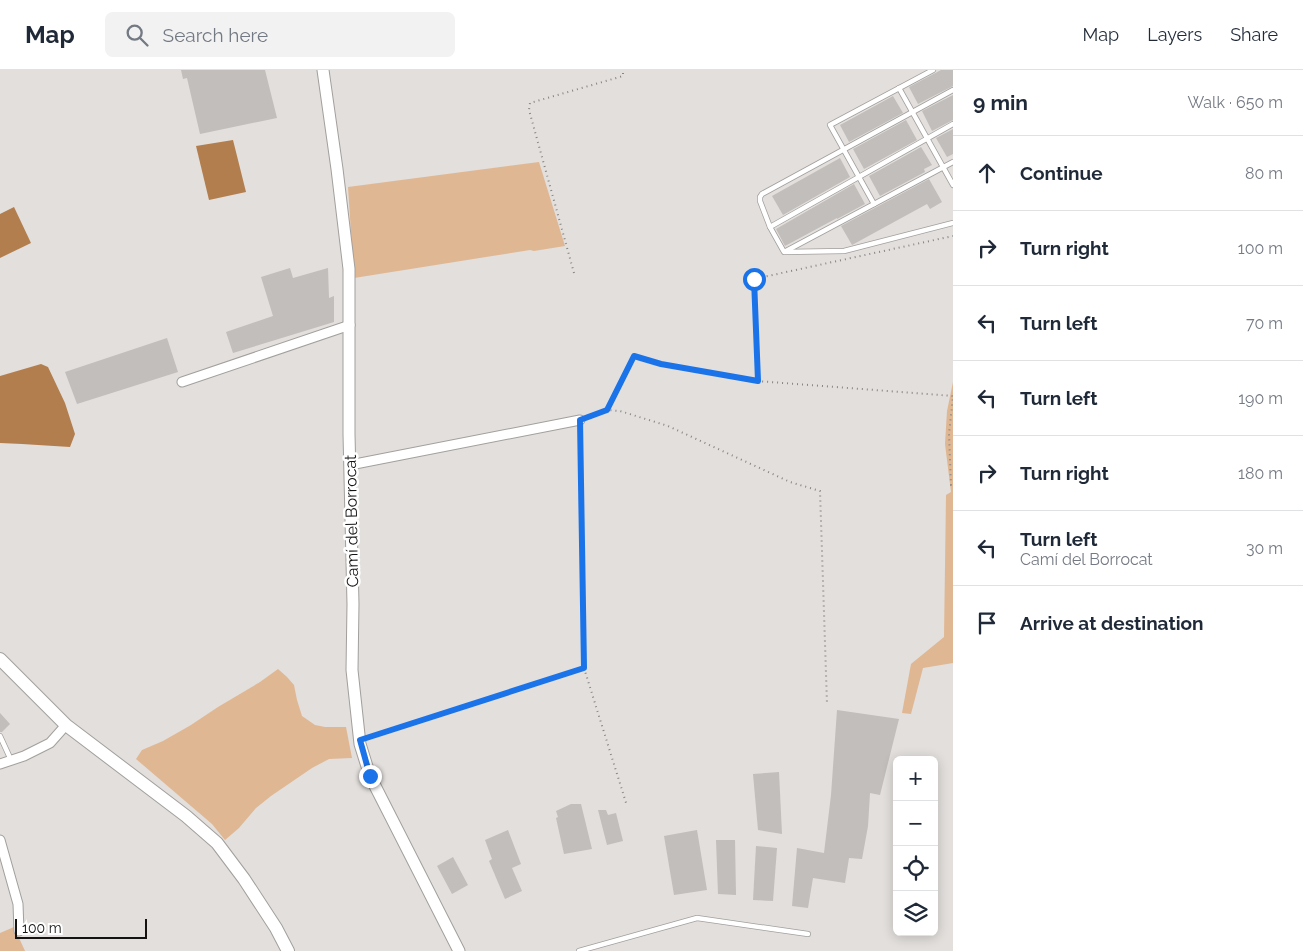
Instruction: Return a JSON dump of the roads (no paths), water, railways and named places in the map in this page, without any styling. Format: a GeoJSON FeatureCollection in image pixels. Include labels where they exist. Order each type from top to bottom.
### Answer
{"type":"FeatureCollection","features":[{"type":"Feature","properties":{"kind":"main road"},"geometry":{"type":"LineString","coordinates":[[2,665],[66,725],[186,816],[217,844],[244,879],[276,928],[288,951]]}},
{"type":"Feature","properties":{"kind":"street","name":"Camí del Borrocat"},"geometry":{"type":"LineString","coordinates":[[323,70],[350,269],[352,670],[360,740],[370,776],[459,951]]}},
{"type":"Feature","properties":{"kind":"street"},"geometry":{"type":"LineString","coordinates":[[182,382],[350,325]]}},
{"type":"Feature","properties":{"kind":"street"},"geometry":{"type":"LineString","coordinates":[[350,465],[580,420]]}},
{"type":"Feature","properties":{"kind":"street"},"geometry":{"type":"LineString","coordinates":[[0,764],[24,756],[50,743],[66,725]]}},
{"type":"Feature","properties":{"kind":"street"},"geometry":{"type":"LineString","coordinates":[[0,840],[18,904],[19,931]]}},
{"type":"Feature","properties":{"kind":"lane"},"geometry":{"type":"LineString","coordinates":[[874,204],[830,125],[933,70]]}},
{"type":"Feature","properties":{"kind":"lane"},"geometry":{"type":"LineString","coordinates":[[899,88],[953,185]]}},
{"type":"Feature","properties":{"kind":"lane"},"geometry":{"type":"LineString","coordinates":[[784,252],[770,227],[760,201],[762,194],[953,90]]}},
{"type":"Feature","properties":{"kind":"lane"},"geometry":{"type":"LineString","coordinates":[[770,227],[953,124]]}},
{"type":"Feature","properties":{"kind":"lane"},"geometry":{"type":"LineString","coordinates":[[784,252],[953,162]]}},
{"type":"Feature","properties":{"kind":"lane"},"geometry":{"type":"LineString","coordinates":[[784,252],[844,251],[953,223]]}},
{"type":"Feature","properties":{"kind":"lane"},"geometry":{"type":"LineString","coordinates":[[0,736],[11,761]]}},
{"type":"Feature","properties":{"kind":"lane"},"geometry":{"type":"LineString","coordinates":[[579,951],[697,918],[808,934]]}}]}
